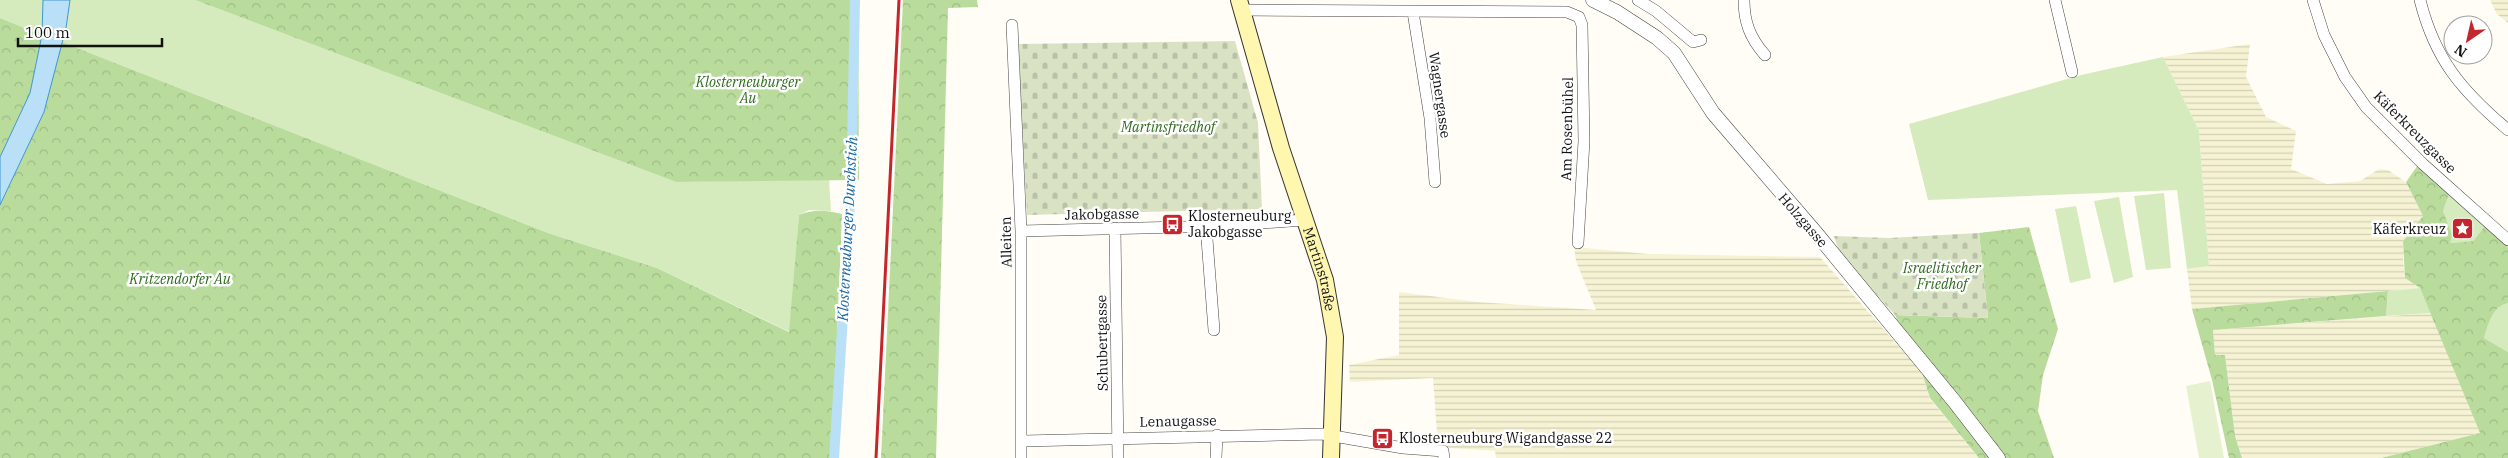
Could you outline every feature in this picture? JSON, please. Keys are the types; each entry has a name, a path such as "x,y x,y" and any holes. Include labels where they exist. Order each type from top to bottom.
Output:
{"main road":[{"name":"Martinstraße","path":"1240,5 1304,220 1325,280 1335,337 1331,458"}],"street":[{"name":"Holzgasse","path":"1593,0 1617,12 1653,35 1674,53 1713,113 1816,233 1954,401 1998,458"},
{"path":"1638,0 1656,11 1693,42 1701,40"},
{"path":"1744,0 1744,18 1749,31 1764,55"},
{"path":"2055,0 2072,72"},
{"name":"Käferkreuzgasse","path":"2313,0 2324,35 2345,77 2366,107 2424,164 2508,240"},
{"path":"2420,0 2441,58 2474,102 2508,130"},
{"path":"1240,5 1412,12"},
{"name":"Am Rosenbühel","path":"1412,12 1567,12 1579,17 1582,25 1584,141 1578,243"},
{"name":"Wagnergasse","path":"1412,12 1430,118 1434,182"},
{"name":"Alleiten","path":"1012,25 1021,231 1023,442 1021,458"},
{"name":"Jakobgasse","path":"1021,231 1206,226 1304,220"},
{"path":"1206,226 1214,330"},
{"name":"Schubertgasse","path":"1115,228 1118,458"},
{"name":"Lenaugasse","path":"1023,442 1217,435 1322,434 1443,451 1444,458"},
{"path":"1216,458 1217,435"}],"shaded area":[{"path":"2490,0 2508,0 2508,23 2497,14"},
{"path":"2250,44 2246,77 2266,117 2296,131 2291,169 2327,184 2360,181 2379,169 2388,170 2406,182 2423,216 2403,241 2405,278 2420,288 2192,309 2187,269 2209,266 2199,131 2163,57"},
{"path":"1574,247 1648,254 1820,257 1922,373 1930,399 1979,458 1496,458 1495,451 1438,447 1433,378 1350,382 1349,365 1399,355 1399,292 1478,302 1596,310 1576,261"},
{"path":"2431,313 2480,433 2381,458 2242,458 2235,436 2225,355 2215,355 2213,330"}],"green space":[{"path":"0,0 43,0 42,35 0,18"},
{"path":"70,0 195,0 676,182 829,179 831,211 809,210 799,215 790,332 657,268 548,233 62,42"},
{"name":"Klosterneuburger Au","path":"195,0 858,0 859,180 676,182"},
{"path":"903,0 977,0 978,7 948,8 936,458 881,458"},
{"path":"0,18 42,35 30,93 0,157"},
{"name":"Martinsfriedhof","path":"1235,41 1258,123 1262,209 1027,215 1018,44"},
{"name":"Kritzendorfer Au","path":"62,42 548,233 657,268 789,332 799,215 820,211 842,214 832,458 0,458 0,205 44,112"},
{"path":"2163,57 2199,131 2209,266 2187,269 2177,190 1928,200 1909,124 2081,75"},
{"path":"2418,165 2449,194 2443,211 2452,235 2450,243 2473,241 2485,226 2508,247 2508,303 2498,308 2495,312 2484,338 2508,352 2508,458 2381,458 2480,433 2420,288 2405,278 2403,241 2423,216 2406,182"},
{"path":"2164,193 2171,268 2146,270 2134,196"},
{"path":"2449,194 2485,226 2473,241 2450,243 2443,211"},
{"path":"2119,197 2133,277 2114,283 2094,201"},
{"path":"2076,206 2091,278 2070,283 2055,209"},
{"path":"2029,227 2058,329 2043,375 2038,411 2054,458 1979,458 1930,398 1922,373 1895,315 1988,318 1979,233"},
{"name":"Israelitischer Friedhof","path":"1979,233 1988,318 1895,315 1840,254 1834,236 1889,238"},
{"path":"2420,288 2431,313 2386,316 2388,291"},
{"path":"2388,291 2386,316 2213,330 2215,355 2225,355 2235,436 2242,458 2229,458 2212,380 2192,309"},
{"path":"2508,303 2508,352 2484,338 2495,312 2498,308"},
{"path":"2210,381 2224,458 2199,458 2186,386"}],"water":[{"path":"43,0 70,0 66,28 44,112 0,205 0,157 30,93 42,35"}],"waterway":[{"name":"Klosterneuburger Durchstich","path":"834,458 851,189 855,0"}],"railway":[{"path":"876,458 899,0"}],"place":[{"name":"Klosterneuburg Jakobgasse","path":"1172,224"},
{"name":"Käferkreuz","path":"2462,229"},
{"name":"Klosterneuburg Wigandgasse 22","path":"1383,438"}]}
